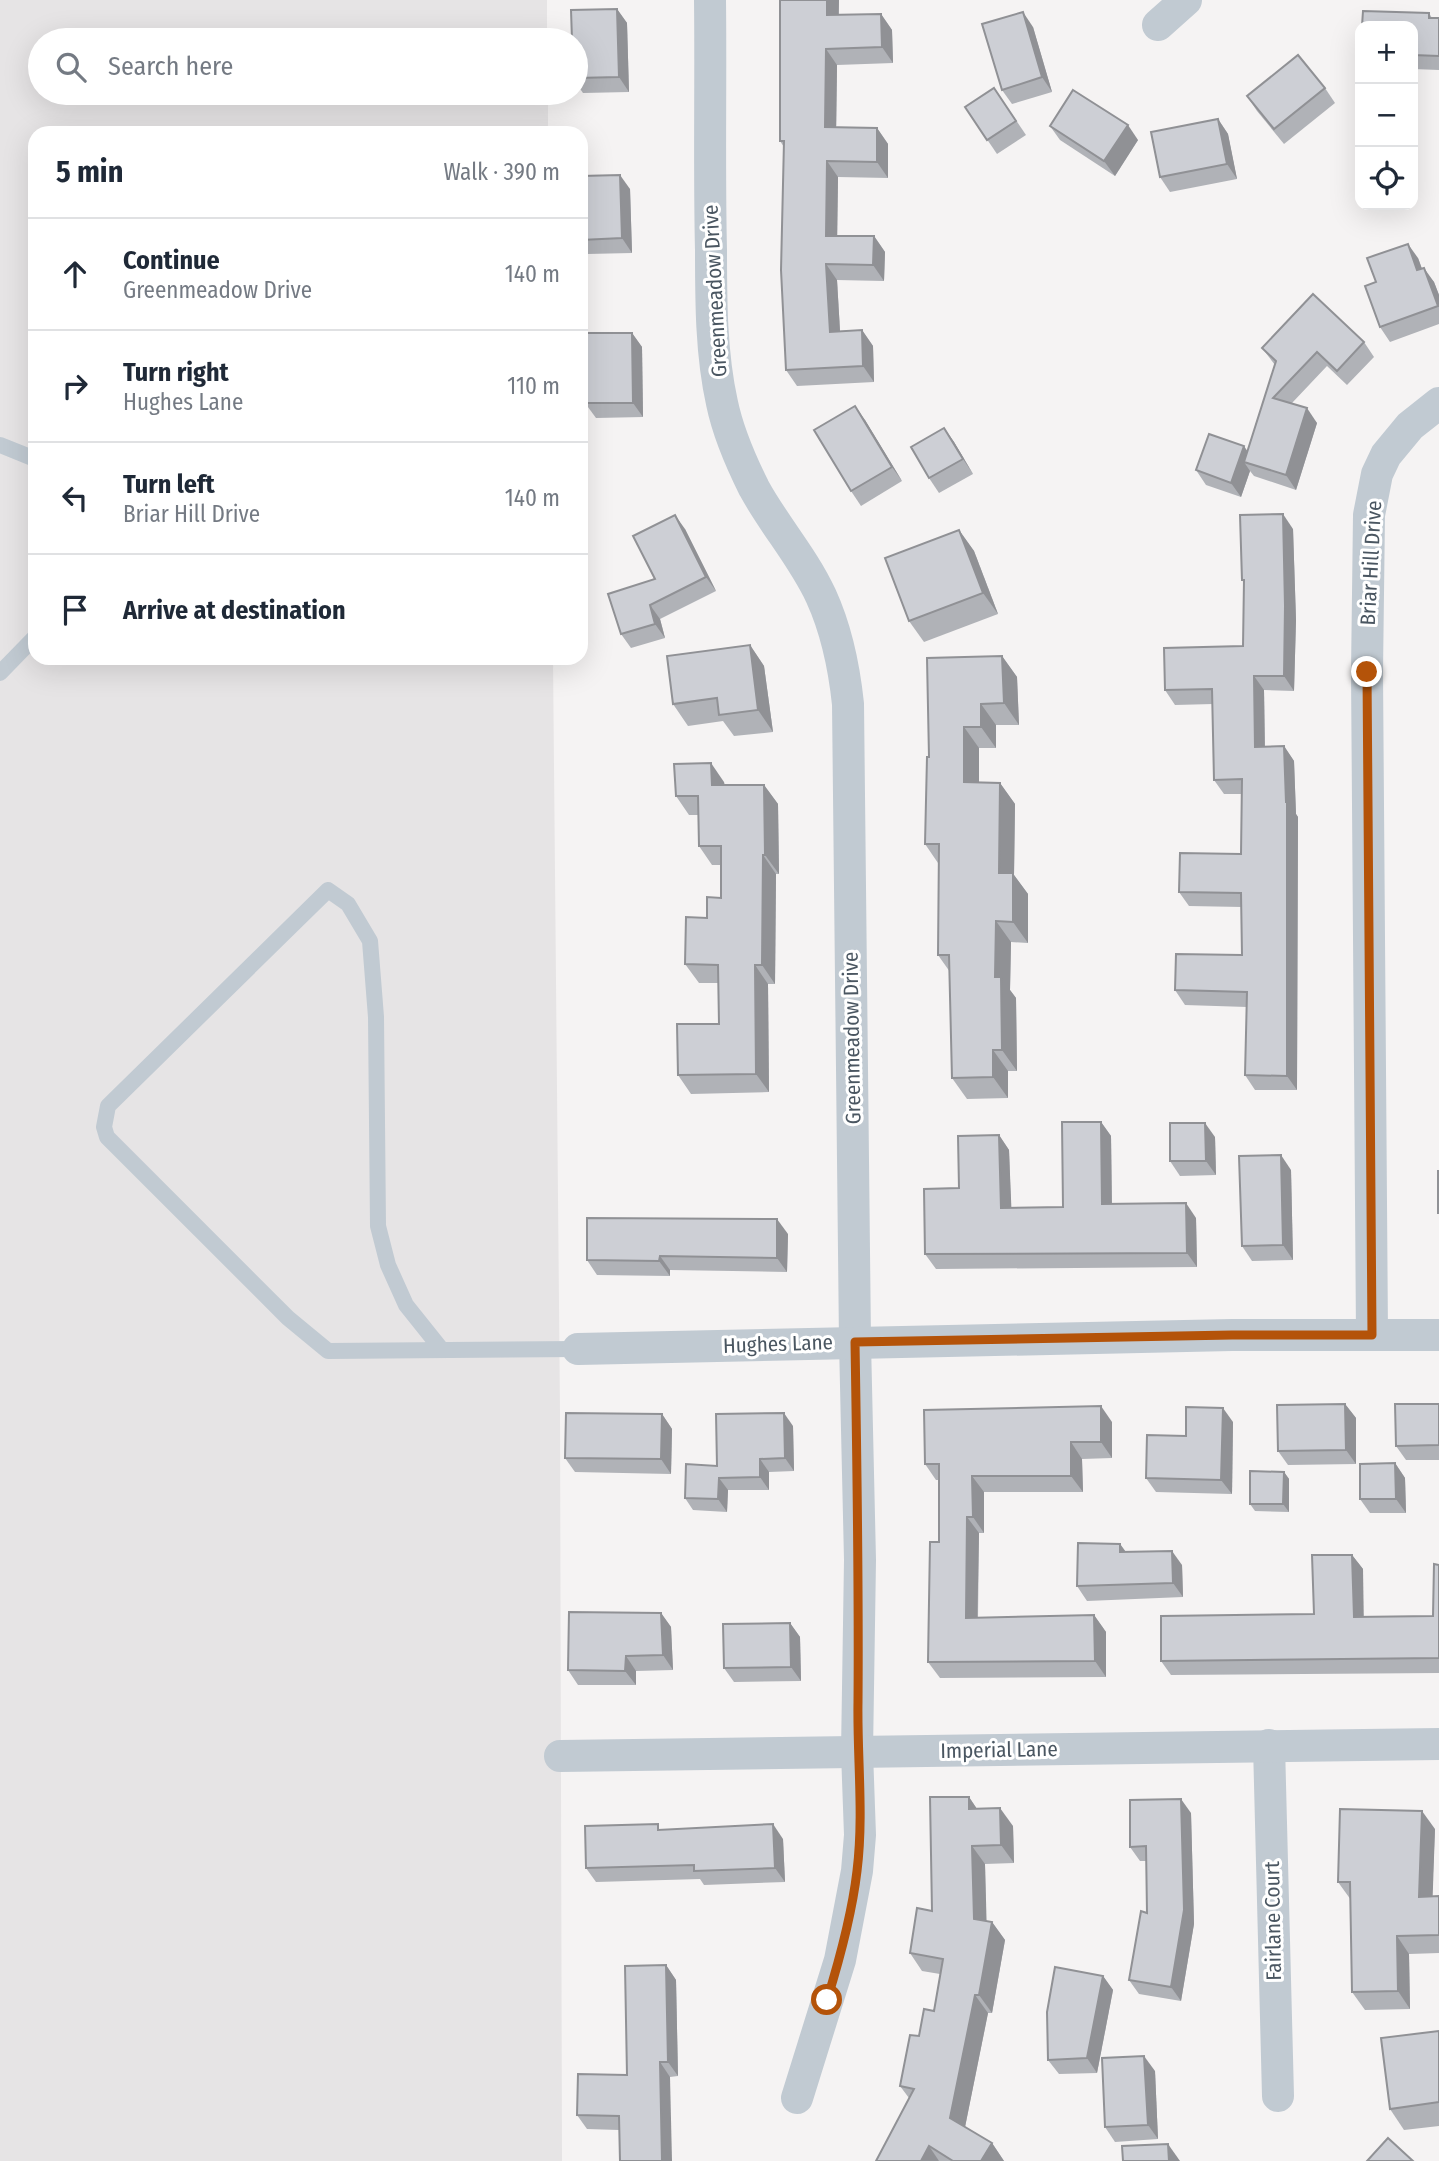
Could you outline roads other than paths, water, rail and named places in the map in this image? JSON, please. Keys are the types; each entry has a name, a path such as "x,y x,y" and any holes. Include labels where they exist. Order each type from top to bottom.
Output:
{"street":[{"name":"Greenmeadow Drive","path":"710,0 711,287 715,360 722,404 755,489 800,557 835,629 845,668 848,704 860,1560 857,1752 860,1835 857,1871 840,1959 797,2098"},
{"path":"1158,25 1186,0"},
{"name":"Briar Hill Drive","path":"1372,1335 1367,685 1369,515 1377,474 1386,455 1410,426 1439,403"},
{"name":"Hughes Lane","path":"578,1349 1232,1335 1439,1335"},
{"name":"Imperial Lane","path":"559,1756 1439,1744"},
{"name":"Fairlane Court","path":"1269,1745 1278,2096"}],"lane":[{"path":"0,445 28,456"},
{"path":"0,673 28,644"},
{"path":"442,1350 406,1306 388,1265 378,1226 376,1017 370,941 348,904 328,890 108,1106 104,1127 107,1137 288,1318 328,1351 578,1349"}]}
